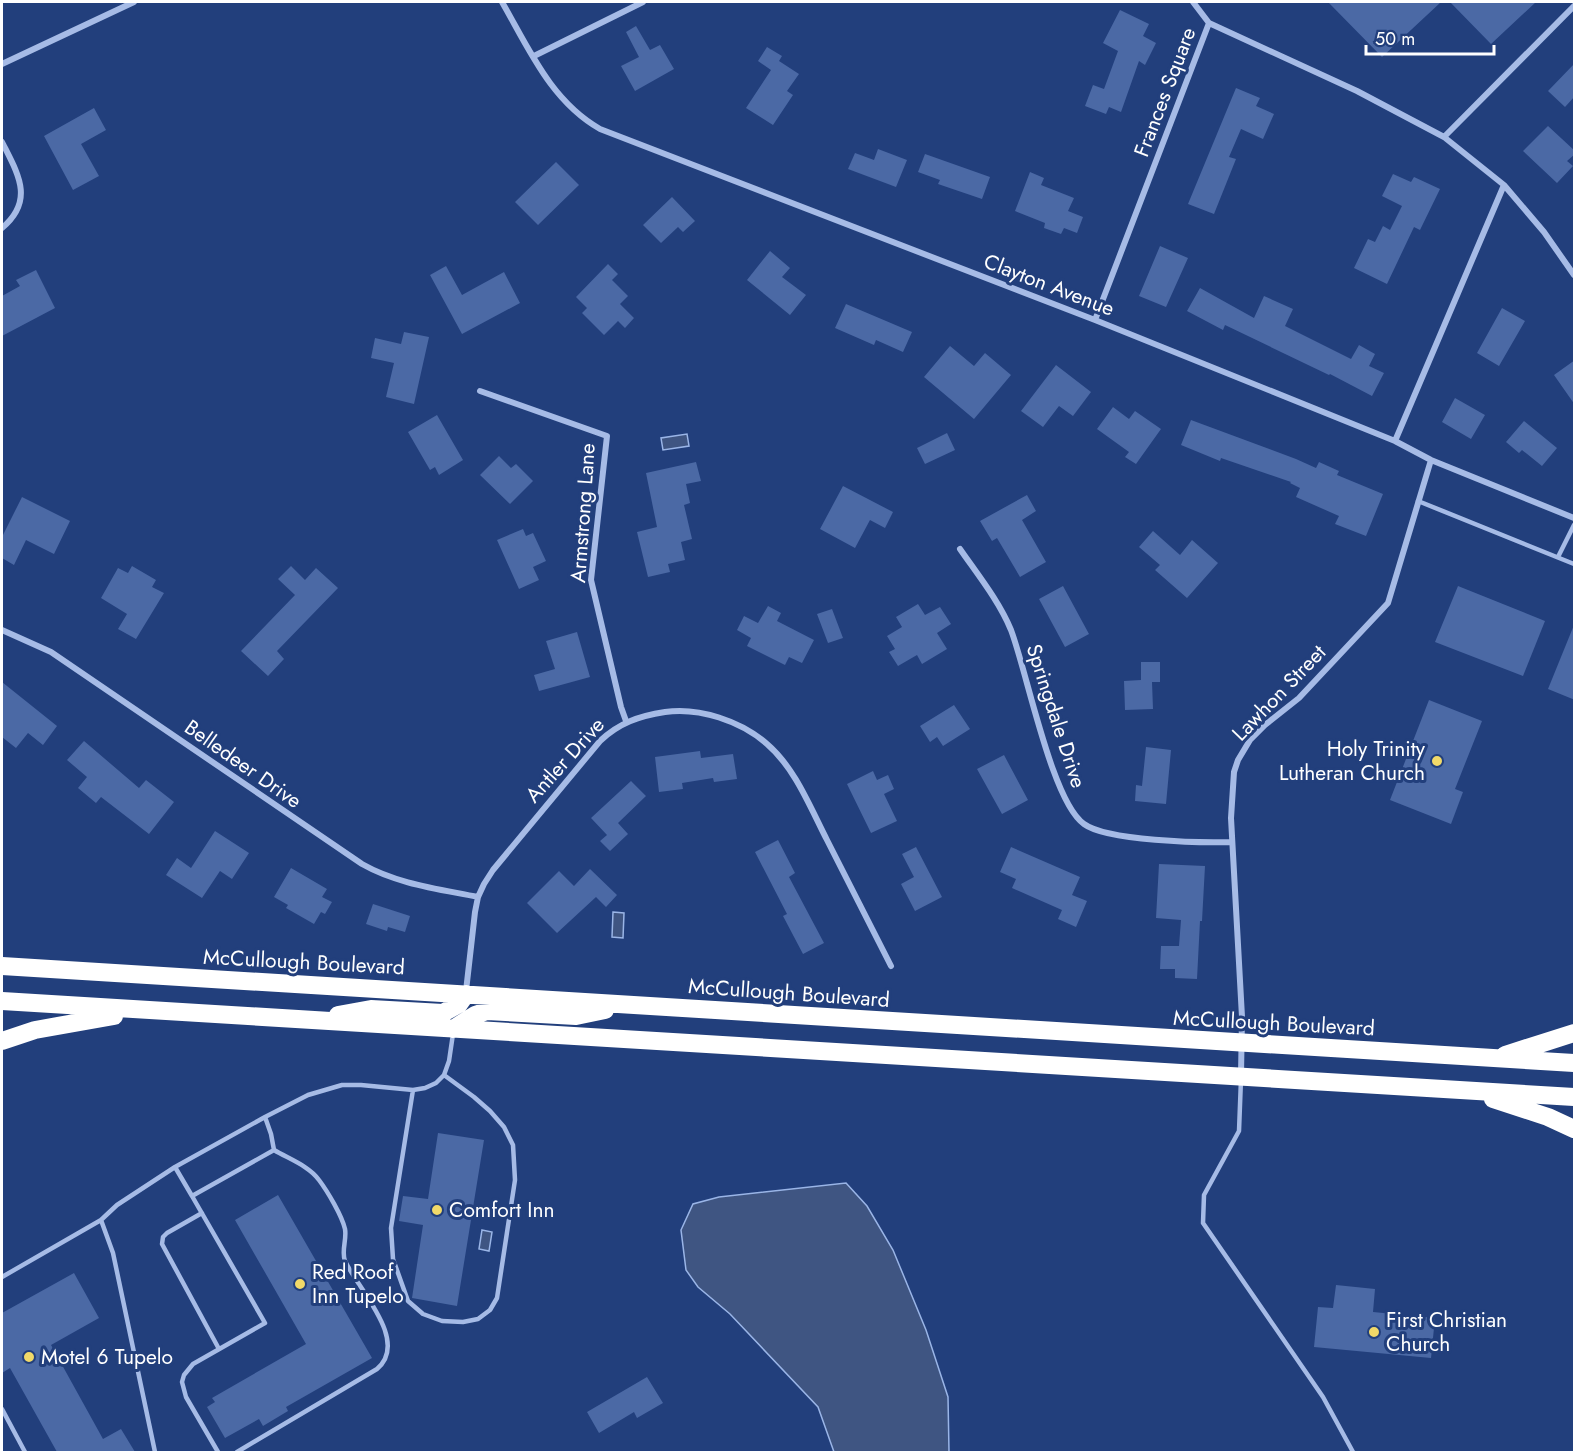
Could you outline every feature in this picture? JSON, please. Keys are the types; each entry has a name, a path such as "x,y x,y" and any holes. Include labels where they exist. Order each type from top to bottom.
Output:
{"highway":[{"path":"2,955 57,969"},
{"name":"McCullough Boulevard","path":"2,966 1575,1064"},
{"path":"311,1021 371,1009 443,1013 459,1004 466,994"},
{"path":"2,1001 1575,1098"},
{"path":"453,1029 475,1015 487,1011 576,1016 631,1005"},
{"path":"2,1041 35,1030 146,1010"},
{"path":"908,1056 913,1023"},
{"path":"1492,1058 1575,1033"},
{"path":"1469,1091 1548,1117 1575,1129"}],"street":[{"path":"2,64 134,2"},
{"name":"Clayton Avenue","path":"502,2 558,95 582,119 600,129 1095,320 1395,441 1431,460 1575,518"},
{"path":"534,56 643,2"},
{"path":"1193,2 1209,23"},
{"path":"1444,137 1575,6"},
{"name":"Frances Square","path":"1095,320 1209,23 1357,91 1444,137 1504,185 1544,232 1575,275"},
{"path":"2,142 17,172 21,186 20,201 15,214 2,228"},
{"path":"1395,441 1504,185"},
{"name":"Armstrong Lane","path":"480,391 607,436 591,580 626,721"},
{"name":"Lawhon Street","path":"1241,1077 1242,1017 1231,818 1234,772 1243,751 1265,725 1299,698 1388,603 1431,460"},
{"name":"Springdale Drive","path":"960,549 992,596 1010,630 1058,784 1076,818 1093,829 1105,833 1174,840 1232,842"},
{"name":"Belledeer Drive","path":"2,630 51,652 362,864 380,874 398,880 478,897"},
{"name":"Antler Drive","path":"466,994 478,897 493,870 612,729 626,721 674,711 690,711 727,721 749,731 766,743 780,758 804,794 891,966"}],"lane":[{"path":"1418,501 1575,564"},
{"path":"1558,557 1575,525"},
{"path":"2,1277 101,1220 117,1205 175,1167 308,1095 342,1085 413,1090 436,1083 444,1075 449,1061 453,1029"},
{"path":"413,1090 391,1228 393,1259 408,1301 423,1314 442,1322 463,1322 478,1318 490,1310 496,1298 515,1180 513,1144 504,1127 490,1111 444,1075"},
{"path":"1241,1077 1239,1131 1204,1196 1203,1223 1323,1397 1353,1452"},
{"path":"265,1117 274,1150"},
{"path":"192,1196 274,1150"},
{"path":"237,1452 377,1369 387,1357 389,1349 389,1339 384,1326 344,1259 344,1228 321,1182 306,1168 274,1150"},
{"path":"175,1167 265,1323 193,1364 184,1375 182,1382 186,1397 218,1452"},
{"path":"202,1213 167,1233 163,1237 162,1244 219,1349"},
{"path":"101,1220 112,1253 155,1452"},
{"path":"2,1409 25,1452"}],"water":[{"path":"687,434 689,446 663,450 661,438"},
{"path":"613,912 624,913 623,938 612,937"},
{"path":"846,1183 867,1206 893,1250 926,1330 948,1397 949,1452 834,1452 818,1407 730,1314 698,1287 686,1270 681,1230 693,1204 719,1197"},
{"path":"482,1230 492,1232 489,1251 479,1249"}],"building":[{"path":"1328,2 1441,2 1382,57"},
{"path":"1450,2 1536,2 1491,44"},
{"path":"1120,10 1149,24 1143,36 1156,43 1145,65 1139,61 1121,112 1109,107 1106,114 1085,106 1093,85 1104,89 1118,51 1103,43"},
{"path":"636,26 650,50 660,45 674,69 635,91 621,66 639,57 626,32"},
{"path":"767,47 782,56 779,61 799,74 787,91 793,95 773,125 746,108 771,70 758,61"},
{"path":"1575,63 1575,96 1565,107 1548,91"},
{"path":"1236,88 1260,98 1256,106 1274,114 1263,139 1241,129 1229,157 1236,159 1214,214 1188,204"},
{"path":"94,108 106,130 81,144 99,176 73,190 44,136"},
{"path":"1548,126 1575,151 1575,154 1567,161 1573,166 1557,183 1523,151"},
{"path":"878,149 907,160 896,187 848,169 855,153 874,160"},
{"path":"925,154 990,177 982,199 938,184 940,180 918,172"},
{"path":"556,162 579,185 538,225 515,202"},
{"path":"1030,172 1044,178 1041,185 1074,198 1068,211 1083,217 1077,233 1064,228 1061,234 1044,228 1045,223 1015,211"},
{"path":"1393,174 1411,182 1414,177 1440,189 1420,230 1414,227 1387,284 1354,268 1368,239 1375,242 1383,226 1390,230 1402,206 1382,196"},
{"path":"672,197 695,221 683,232 678,227 661,243 643,225"},
{"path":"1160,246 1188,258 1166,307 1139,296"},
{"path":"770,251 790,268 782,277 806,295 790,315 747,280"},
{"path":"608,264 618,274 612,280 628,296 620,304 634,318 625,328 618,321 604,335 582,313 587,308 576,297"},
{"path":"446,266 462,295 504,272 520,303 462,334 430,275"},
{"path":"36,270 55,308 2,336 2,296 20,286 16,280"},
{"path":"1200,288 1254,318 1264,296 1293,309 1285,326 1351,359 1359,345 1375,354 1369,366 1384,373 1372,396 1225,325 1223,330 1187,311"},
{"path":"846,304 912,332 903,352 876,340 874,345 835,328"},
{"path":"1502,308 1525,321 1499,366 1477,353"},
{"path":"404,332 429,337 414,404 386,397 394,363 371,358 375,338 401,344"},
{"path":"950,346 974,366 985,353 1011,375 974,419 924,377"},
{"path":"1575,360 1575,405 1554,375"},
{"path":"1056,365 1091,392 1073,416 1059,406 1043,427 1021,411"},
{"path":"1455,398 1485,415 1471,439 1442,422"},
{"path":"1113,407 1129,419 1135,411 1161,429 1136,464 1125,457 1129,452 1097,429"},
{"path":"437,415 463,460 439,475 435,467 430,470 408,432"},
{"path":"1191,420 1316,468 1319,462 1339,471 1337,475 1383,494 1366,536 1335,524 1339,516 1296,497 1300,488 1291,482 1221,458 1220,461 1181,445"},
{"path":"1524,421 1557,448 1542,466 1522,450 1519,453 1506,442"},
{"path":"947,433 955,450 925,464 917,448"},
{"path":"499,456 511,468 516,464 533,481 510,504 480,475"},
{"path":"696,462 701,481 686,484 690,503 684,505 692,539 681,542 685,560 668,564 670,572 648,577 637,532 657,527 646,473"},
{"path":"843,486 893,512 885,528 870,520 855,548 820,529"},
{"path":"1027,495 1036,511 1022,520 1046,562 1020,577 997,538 992,541 980,521"},
{"path":"22,497 70,521 54,554 26,540 14,565 2,558 2,537"},
{"path":"523,529 526,536 533,533 546,561 533,567 539,580 519,589 497,540"},
{"path":"1153,531 1180,555 1192,540 1218,563 1187,598 1155,570 1160,565 1139,547"},
{"path":"132,566 156,580 152,587 164,593 136,639 118,629 127,614 101,598 118,568 128,573"},
{"path":"291,566 305,580 316,568 338,588 277,651 284,659 268,676 241,651 295,595 278,579"},
{"path":"1063,586 1089,634 1065,647 1039,599"},
{"path":"1458,586 1545,621 1523,676 1435,642"},
{"path":"918,604 925,615 940,607 951,624 937,633 947,649 922,664 917,655 898,666 889,652 895,649 887,636 902,627 896,617"},
{"path":"768,606 781,613 777,621 814,640 802,663 789,657 785,665 747,646 751,638 737,630 744,616 758,623"},
{"path":"832,609 843,638 828,643 817,614"},
{"path":"1575,625 1575,700 1548,689"},
{"path":"577,632 590,677 539,691 534,675 555,669 546,641"},
{"path":"1141,662 1160,662 1160,682 1152,682 1153,709 1125,710 1124,681 1141,680"},
{"path":"2,682 57,726 43,745 28,733 16,748 2,737"},
{"name":"Holy Trinity Lutheran Church","path":"1429,700 1482,721 1455,789 1463,792 1451,824 1390,800"},
{"path":"954,705 970,729 943,746 937,737 930,742 920,726"},
{"path":"84,741 139,788 146,780 174,802 149,834 101,797 96,803 78,788 87,777 67,760"},
{"path":"1146,747 1171,750 1166,804 1135,801 1136,785 1142,786"},
{"path":"700,751 701,758 733,754 737,779 714,782 713,778 682,783 683,789 659,792 655,757"},
{"path":"1004,755 1028,800 1002,814 977,769"},
{"path":"873,771 877,780 888,775 894,789 884,794 897,821 871,833 847,784"},
{"path":"631,781 646,796 618,823 628,834 610,851 600,841 607,835 591,818"},
{"path":"215,831 249,853 232,879 220,871 202,898 166,875 177,858 191,868"},
{"path":"778,840 795,873 789,877 824,943 803,954 783,916 787,914 755,852"},
{"path":"916,847 942,897 915,911 901,884 914,877 902,854"},
{"path":"1011,847 1080,877 1072,895 1087,901 1076,927 1058,919 1062,910 1012,888 1016,879 1000,872"},
{"path":"1159,864 1205,866 1197,979 1175,978 1175,969 1160,969 1161,946 1179,946 1181,920 1156,918"},
{"path":"291,868 327,889 322,897 332,902 325,914 321,912 314,924 286,908 288,905 274,897"},
{"path":"590,869 617,895 606,907 596,897 557,933 527,903 559,871 574,886"},
{"path":"373,904 410,916 405,932 388,927 387,931 366,924"},
{"name":"Comfort Inn","path":"438,1133 484,1140 457,1306 412,1298 423,1225 399,1221 403,1196 428,1199"},
{"name":"Red Roof Inn Tupelo","path":"278,1195 372,1358 286,1407 288,1411 263,1426 259,1419 225,1438 207,1407 215,1402 212,1398 306,1344 235,1220"},
{"name":"Motel 6 Tupelo","path":"74,1273 99,1318 51,1345 103,1439 121,1429 135,1452 57,1452 10,1368 2,1373 2,1313"},
{"name":"First Christian Church","path":"1336,1285 1375,1289 1373,1312 1435,1318 1431,1358 1314,1347 1318,1307 1333,1308"},
{"path":"647,1377 663,1403 637,1418 634,1412 599,1433 587,1412"}],"place":[{"name":"Holy Trinity Lutheran Church","path":"1437,761"},
{"name":"Comfort Inn","path":"437,1210"},
{"name":"Red Roof Inn Tupelo","path":"300,1284"},
{"name":"First Christian Church","path":"1374,1332"},
{"name":"Motel 6 Tupelo","path":"29,1357"}]}
